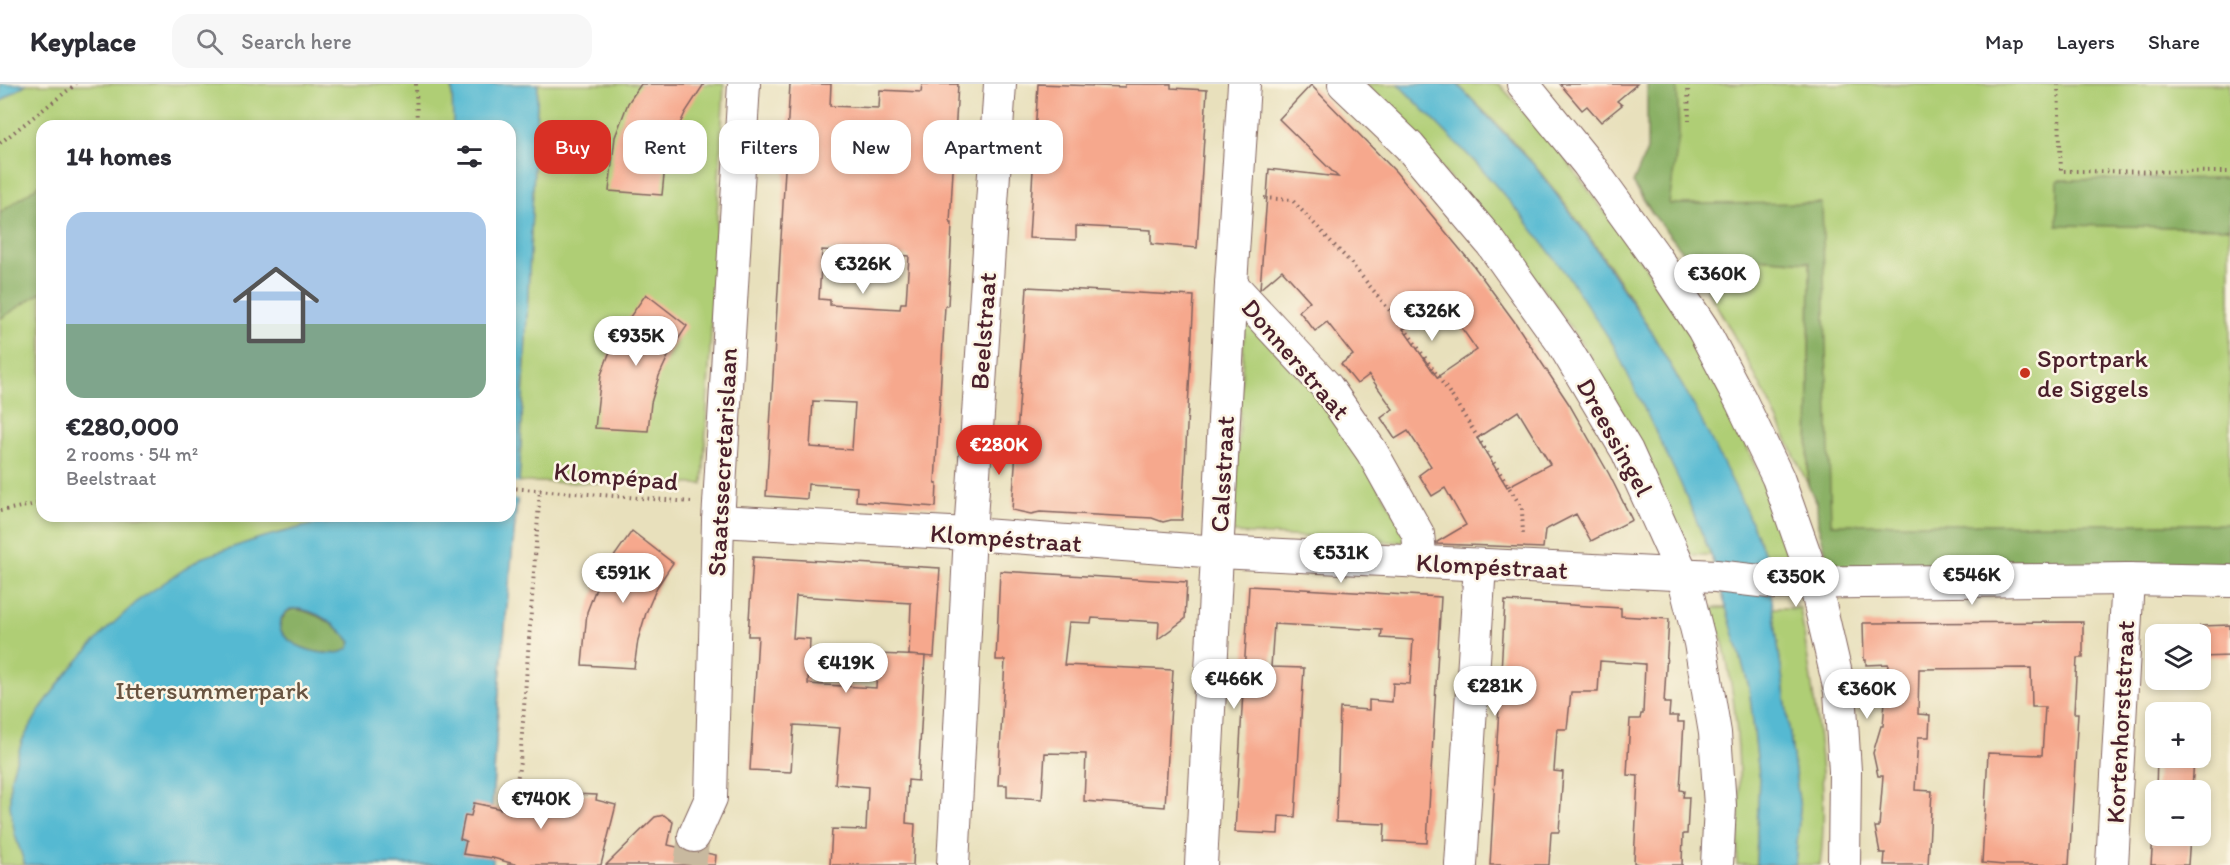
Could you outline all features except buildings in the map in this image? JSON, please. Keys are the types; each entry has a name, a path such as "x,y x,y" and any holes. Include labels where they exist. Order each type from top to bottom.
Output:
{"street":[{"name":"Staatssecretarislaan","path":"694,836 711,798 719,513 744,84"},
{"name":"Beelstraat","path":"953,865 970,534 1000,84"},
{"name":"Calsstraat","path":"1201,865 1219,552 1231,284 1244,84"},
{"name":"Dreessingel","path":"1344,84 1409,146 1491,243 1563,344 1627,452 1683,575 1700,643 1715,733 1720,806 1718,865"},
{"path":"1522,84 1588,164 1654,255 1703,329 1742,401 1778,478 1815,583 1840,691 1845,771 1844,865"},
{"name":"Donnerstraat","path":"1231,284 1328,387 1365,443 1418,534 1421,563"},
{"name":"Klompéstraat","path":"719,513 1219,552 1716,576 1777,583 2128,579 2230,581"},
{"path":"1461,865 1480,565"},
{"name":"Kortenhorststraat","path":"2112,865 2128,579"}],"path":[{"path":"0,143 76,84"},
{"path":"416,84 417,120"},
{"path":"1688,84 1689,121"},
{"path":"2058,84 2061,171 2230,172"},
{"path":"1237,197 1292,200 1350,262 1405,329 1454,398 1522,508 1523,568"},
{"name":"Klompépad","path":"516,488 540,489 719,513"},
{"path":"512,812 520,762 540,489"},
{"path":"0,511 36,504"}],"green space":[{"name":"Ittersummerpark","path":"26,84 452,84 453,120 36,120 36,522 514,522 499,691 492,807 474,804 460,839 466,841 463,853 493,865 0,865 0,102"},
{"path":"538,84 724,84 722,120 719,120 719,174 703,484 519,482 534,168 534,174 611,174 611,120 536,120"},
{"path":"1365,84 1398,84 1487,175 1567,273 1613,344 1641,395 1711,555 1691,555 1618,405 1565,320 1512,250"},
{"path":"1457,84 1499,84 1561,153 1675,307 1727,403 1796,556 1766,556 1691,403 1634,304 1570,211 1535,166"},
{"path":"1647,84 1677,84 1679,136 1669,204 1822,203 1831,524 2230,524 2230,565 1830,567 1818,525 1817,504 1808,485 1810,262 1684,253 1652,213 1633,183 1647,150"},
{"name":"Sportpark de Siggels","path":"1661,84 2230,84 2230,550 1826,530 1815,217 1664,216"},
{"path":"2230,178 2230,228 2057,225 2058,180"},
{"path":"36,187 36,296 0,319 0,213"},
{"path":"1684,253 1810,262 1808,485 1751,367"},
{"path":"1245,317 1311,389 1359,455 1413,543 1233,533"},
{"path":"1710,608 1727,608 1749,687 1759,775 1756,865 1737,865 1739,783 1736,728 1724,647"},
{"path":"1773,608 1800,608 1815,704 1822,769 1823,834 1820,865 1795,865 1800,809"},
{"path":"295,609 311,613 333,625 351,642 349,648 340,652 328,653 302,647 291,641 283,634 280,625 286,613"}],"water":[{"path":"0,84 26,84 0,102"},
{"name":"Ittersummerpark","path":"452,84 538,84 536,120 534,120 534,168 516,513 516,120 453,120"},
{"path":"1398,84 1457,84 1534,165 1587,235 1650,330 1694,406 1737,491 1766,556 1800,809 1795,865 1756,865 1759,775 1749,687 1711,555 1680,482 1613,344 1569,278 1524,218 1477,164"},
{"name":"Ittersummerpark","path":"348,522 515,522 499,691 492,807 474,804 460,839 466,841 463,853 493,858 493,865 25,865 15,835 10,806 10,780 22,741 41,708 66,674 104,632 140,599 201,558 260,538 310,525","holes":["290,609 316,614 340,630 351,642 349,648 339,653 311,651 286,638 280,629 281,619"]}],"pier":[{"path":"516,482 522,483 519,499 516,499"}],"tunnel":[{"path":"690,865 694,836"}],"place":[{"name":"Sportpark de Siggels","path":"2025,373"}]}
